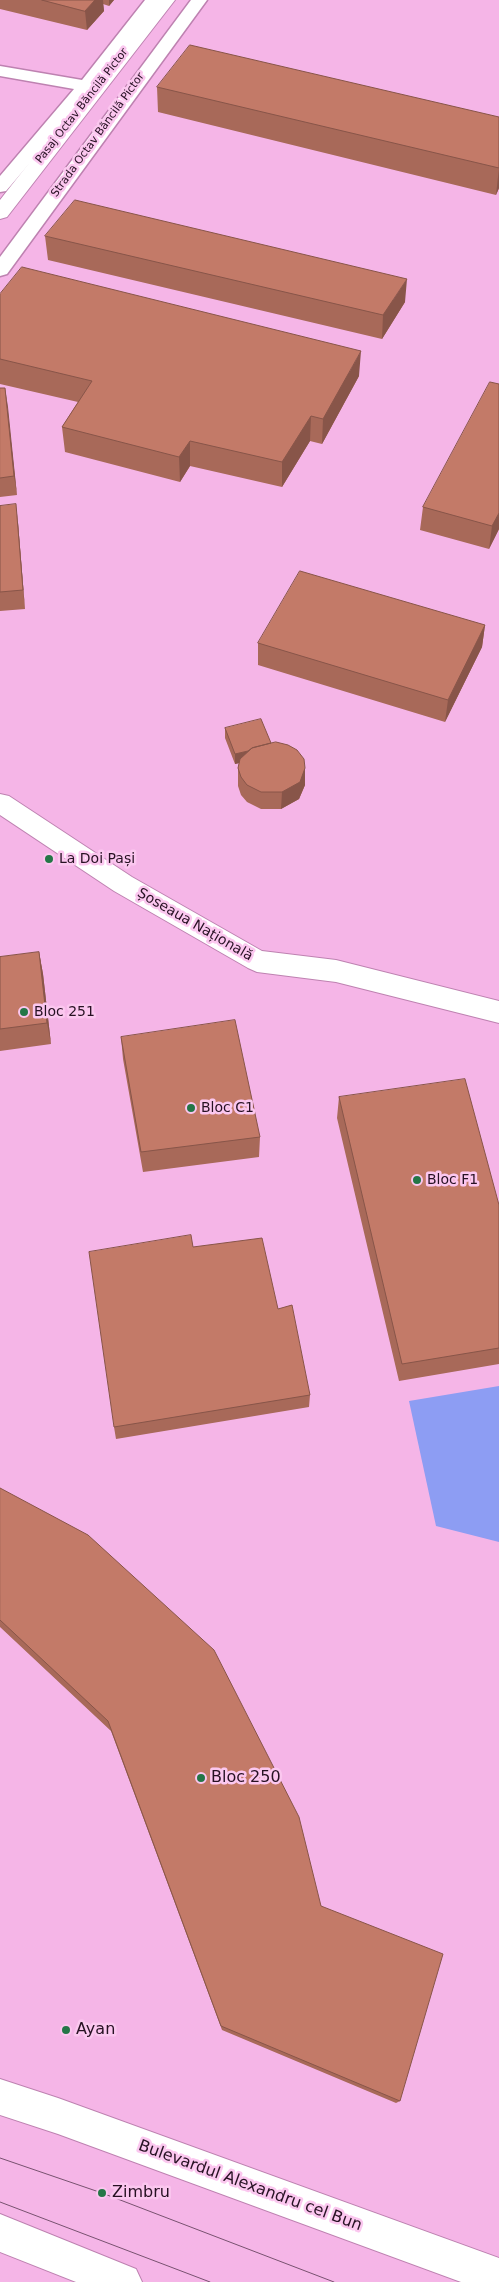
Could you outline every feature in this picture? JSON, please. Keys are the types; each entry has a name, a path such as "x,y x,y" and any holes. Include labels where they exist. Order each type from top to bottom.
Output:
{"street":[{"name":"Pasaj Octav Băncilă Pictor","path":"0,213 166,0"},
{"name":"Șoseaua Națională","path":"0,804 123,884 257,961 336,972 499,1012"},
{"path":"0,818 57,842"},
{"name":"Bulevardul Alexandru cel Bun","path":"0,2098 58,2116 499,2277"},
{"path":"0,2233 123,2282"}],"lane":[{"path":"0,187 86,86 154,0"},
{"name":"Strada Octav Băncilă Pictor","path":"0,270 198,0"},
{"path":"0,71 86,86"}],"shaded area":[{"path":"499,1386 499,1542 436,1526 409,1401"}],"building":[{"path":"42,0 95,0 85,11"},
{"path":"190,45 499,117 499,168 157,87"},
{"path":"75,200 407,279 383,315 45,236"},
{"path":"22,267 361,351 323,419 311,416 282,462 190,441 179,457 62,427 92,381 0,359 0,294"},
{"path":"490,382 499,384 499,513 492,526 423,507"},
{"path":"0,388 5,388 14,476 0,478"},
{"path":"16,504 23,590 0,592 0,506"},
{"path":"300,571 485,625 448,700 258,643"},
{"path":"261,719 271,743 235,754 225,728"},
{"path":"276,742 297,750 304,759 305,768 300,782 282,792 261,792 247,785 241,777 238,768 240,759 252,748"},
{"name":"Bloc 251","path":"39,952 47,1023 0,1029 0,957"},
{"name":"Bloc C1","path":"235,1020 260,1137 141,1152 121,1037"},
{"name":"Bloc F1","path":"465,1079 499,1205 499,1348 402,1364 339,1097"},
{"path":"191,1235 193,1247 262,1238 278,1309 292,1305 310,1395 114,1427 89,1252"},
{"name":"Bloc 250","path":"0,1488 88,1535 214,1650 299,1817 321,1906 443,1954 400,2101 221,2026 108,1721 0,1620"}],"tram line":[{"path":"0,2158 102,2193 334,2282"},
{"path":"0,2202 210,2282"}],"place":[{"name":"La Doi Pași","path":"49,859"},
{"name":"Bloc 251","path":"24,1012"},
{"name":"Bloc C1","path":"191,1108"},
{"name":"Bloc F1","path":"417,1180"},
{"name":"Bloc 250","path":"201,1778"},
{"name":"Ayan","path":"66,2030"},
{"name":"Zimbru","path":"102,2193"}]}
